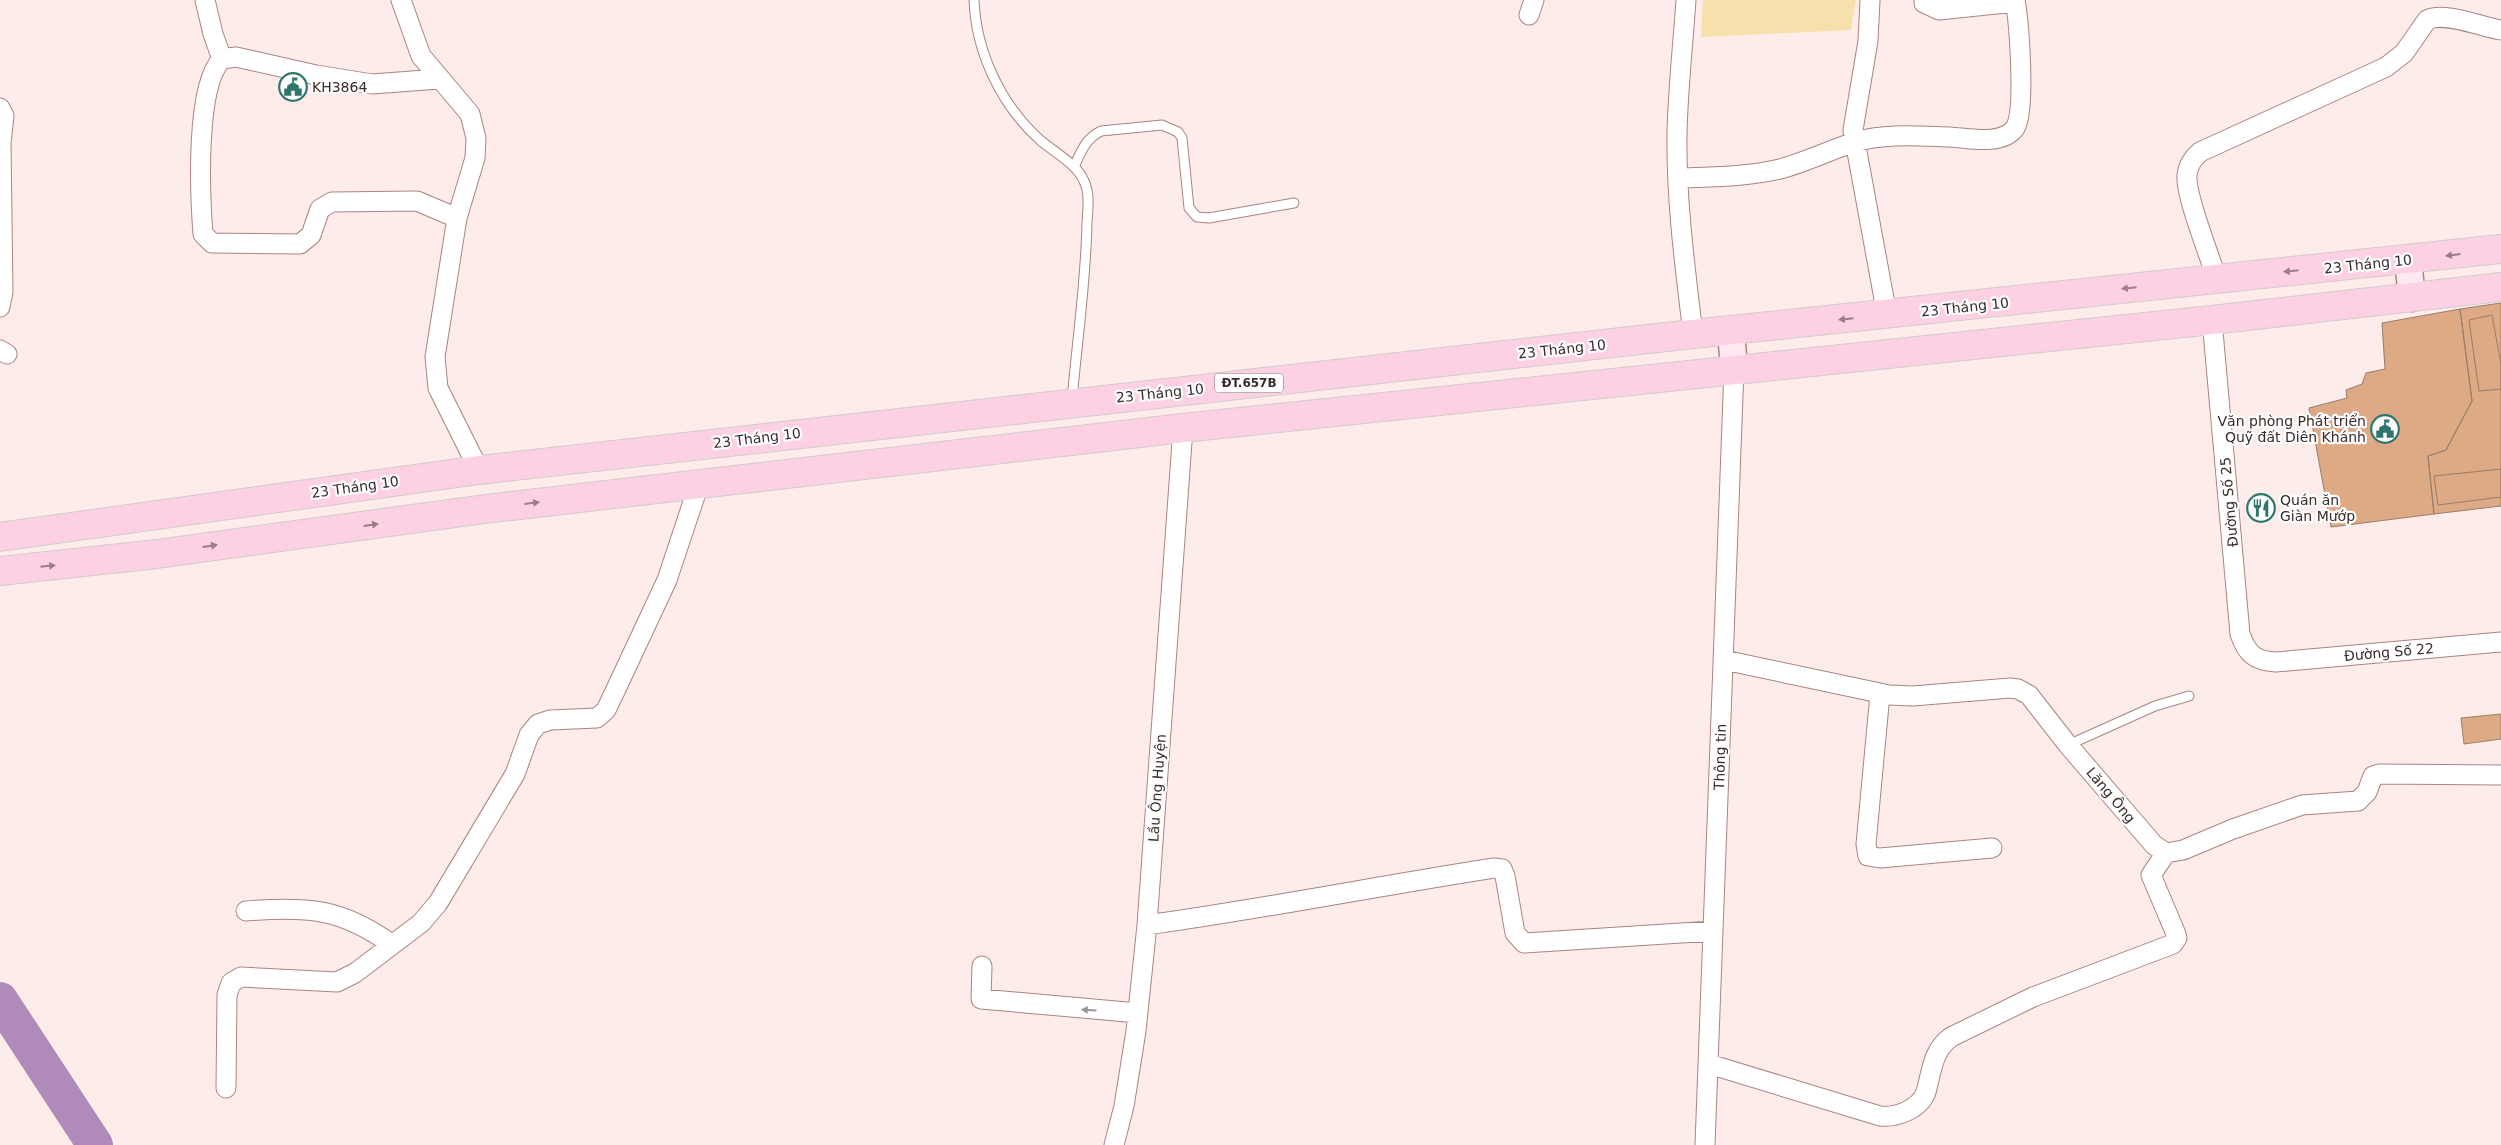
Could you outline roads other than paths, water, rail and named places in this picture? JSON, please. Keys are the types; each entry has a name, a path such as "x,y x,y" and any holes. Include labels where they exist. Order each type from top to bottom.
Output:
{"main road":[{"name":"23 Tháng 10","path":"0,537 479,470 1072,402 1692,334 2501,249"},
{"path":"2408,260 2412,298"},
{"path":"0,571 157,554 485,509 1183,428 2212,320 2501,287"},
{"path":"1731,330 1734,369"},
{"path":"479,470 485,509"}],"street":[{"path":"205,0 213,34 222,59"},
{"path":"401,0 421,56 439,80 463,105 475,128 475,158 457,218 435,357 435,373 438,388 479,470"},
{"path":"1681,0 1686,0 1678,113 1678,178 1682,249 1692,334"},
{"path":"1870,0 1868,41 1854,116 1856,142 1887,315"},
{"path":"1678,178 1742,175 1779,169 1856,142 1891,136 1992,139 2010,133 2017,123 2020,108 2019,24 2015,1 1939,10 1924,3 1924,0"},
{"path":"2217,279 2188,191 2187,172 2193,158 2200,152 2386,67 2404,53 2427,20 2433,17 2444,17 2501,30"},
{"path":"439,80 372,84 316,75 236,56 222,59 215,69 202,119 201,216 203,234 212,243 300,244 311,235 320,209 332,202 417,201 457,218"},
{"path":"0,108 4,116 1,143 2,292 0,308"},
{"name":"Đường Số 25","path":"2212,320 2240,634 2248,653 2257,659 2276,662"},
{"name":"Thông tin","path":"1705,1145 1734,369"},
{"name":"Lầu Ông Huyện","path":"1114,1145 1124,1106 1138,1013 1147,925 1169,648 1183,428"},
{"path":"226,1088 227,995 230,983 241,977 337,982 354,973 427,918 438,903 515,774 529,735 538,724 550,720 597,718 606,710 667,580 699,484"},
{"name":"Đường Số 22","path":"2276,662 2501,642"},
{"name":"Lăng Ông","path":"1724,660 1880,694 1913,696 2018,689 2029,695 2154,845 2166,853"},
{"path":"1880,694 1866,844 1868,856 1880,858 1992,848"},
{"path":"1709,1064 1880,1116 1891,1117 1902,1114 1922,1099 1935,1055 1944,1042 1951,1037 2033,997 2173,944 2177,938 2176,934 2150,875 2166,853 2183,850 2233,829 2302,806 2358,801 2367,792 2373,776 2379,774 2501,775"},
{"path":"1147,925 1248,911 1366,888 1494,868 1502,869 1515,933 1524,944 1713,931"},
{"path":"246,911 285,909 310,910 332,914 367,927 391,944"},
{"path":"982,966 981,1000 1138,1013"}],"lane":[{"path":"974,0 978,34 983,52 1005,96 1035,136 1074,167 1084,181 1088,202 1087,242 1072,402"},
{"path":"1074,167 1084,144 1101,131 1162,125 1174,129 1182,138 1189,208 1197,217 1209,218 1294,204"},
{"path":"2068,744 2155,706 2189,696"}],"waterway":[{"path":"0,1000 95,1145"}],"place":[{"name":"KH3864","path":"293,87"},
{"name":"Văn phòng Phát triển Quỹ đất Diên Khánh","path":"2385,429"},
{"name":"Quán ăn Giàn Mướp","path":"2261,508"}]}
